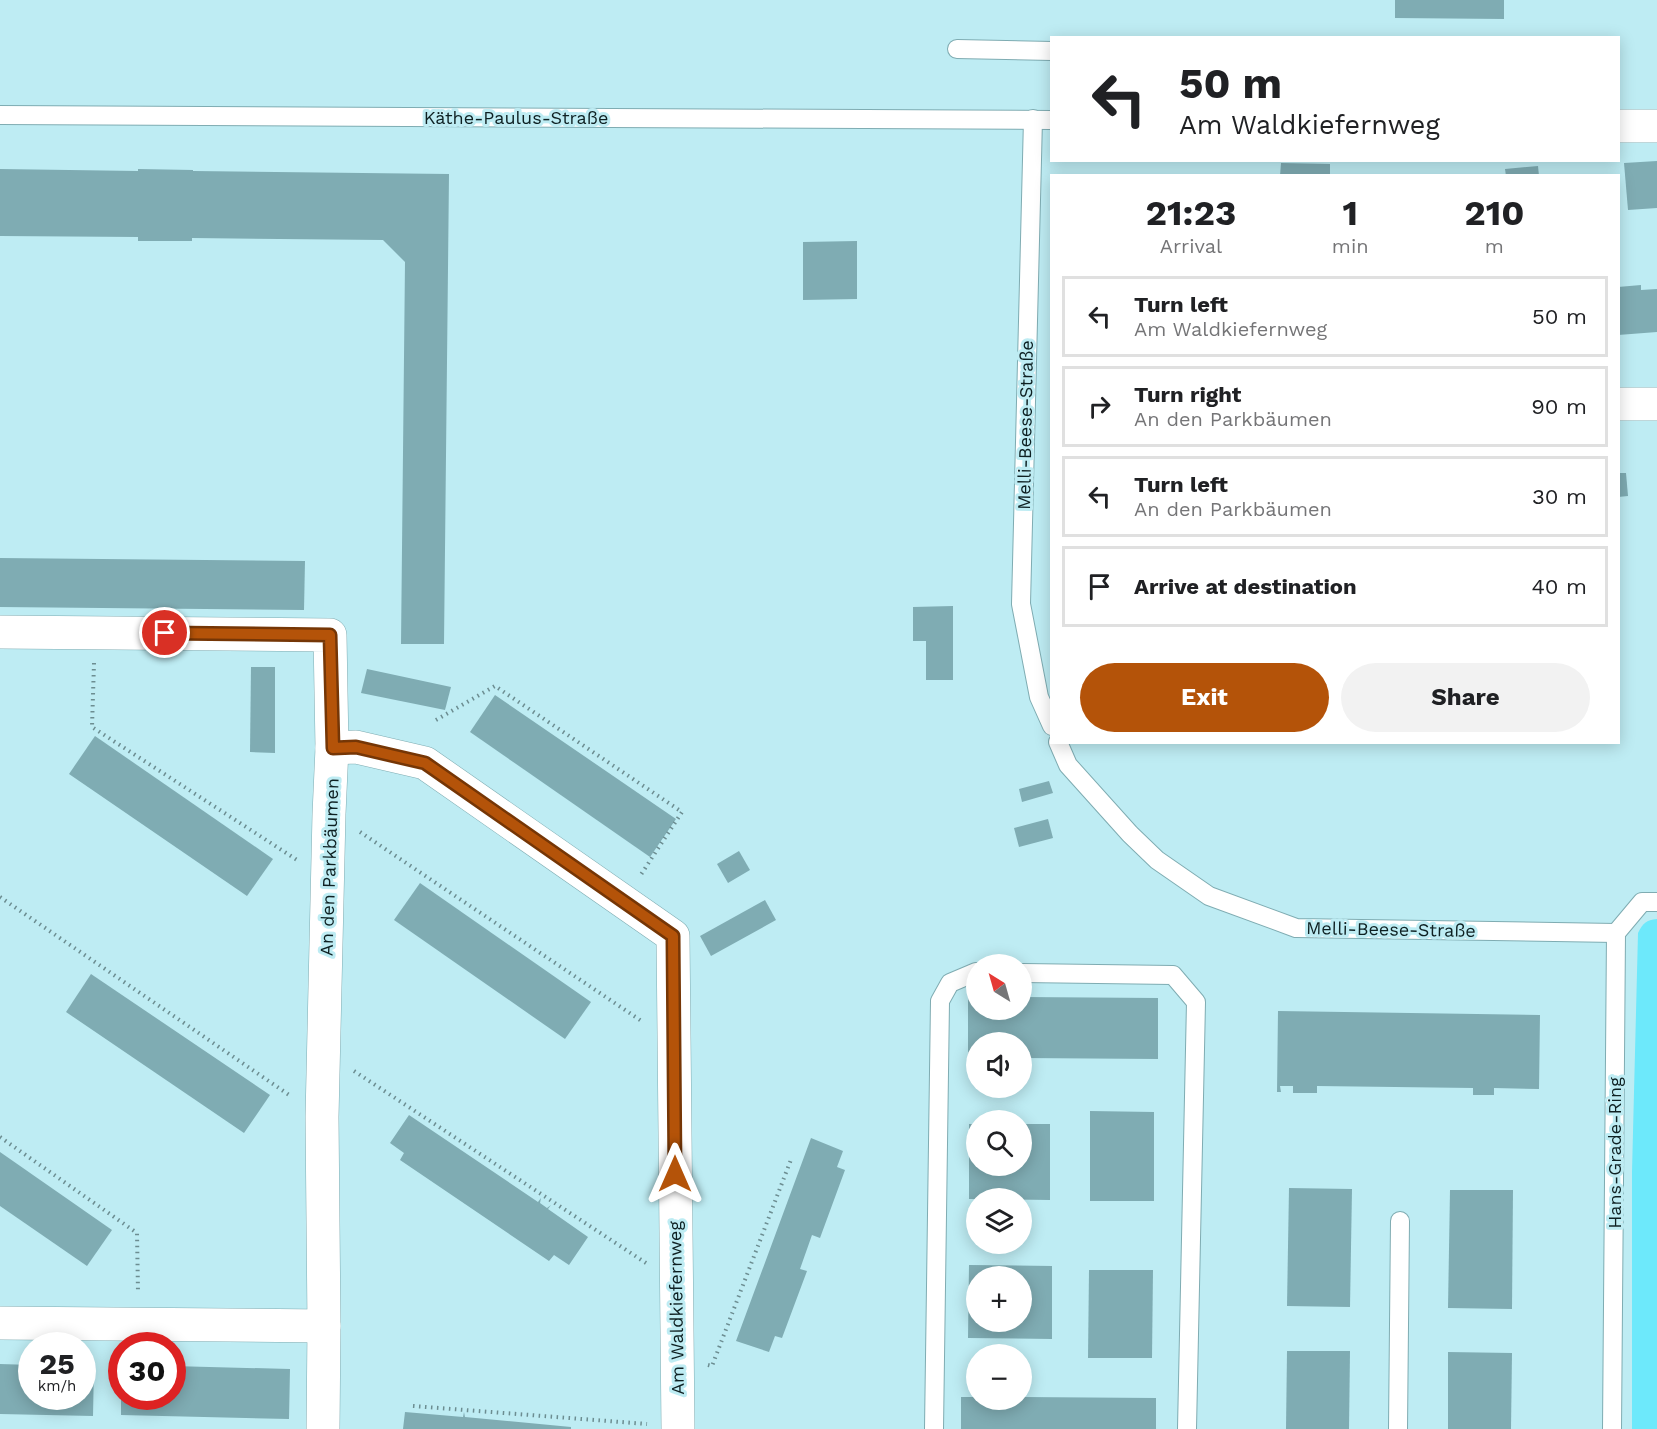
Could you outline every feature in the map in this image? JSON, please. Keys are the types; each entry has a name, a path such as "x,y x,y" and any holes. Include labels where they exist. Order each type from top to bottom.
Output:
{"street":[{"path":"1620,126 1657,126"},
{"path":"1620,404 1657,404"},
{"name":"An den Parkbäumen","path":"0,632 330,635 333,748 329,814 322,1118 323,1429"},
{"name":"Am Waldkiefernweg","path":"333,748 356,747 425,763 673,936 678,1428"},
{"path":"0,1323 324,1326"}],"lane":[{"path":"957,49 1050,51"},
{"name":"Käthe-Paulus-Straße","path":"0,114 1050,120"},
{"name":"Melli-Beese-Straße","path":"1033,119 1021,604 1039,696 1050,721"},
{"name":"Melli-Beese-Straße","path":"1059,744 1068,765 1130,834 1158,860 1209,896 1296,928 1616,933"},
{"path":"1616,933 1642,902 1657,902"},
{"name":"Hans-Grade-Ring","path":"1612,1429 1616,933"},
{"path":"1032,973 1173,975 1196,1002 1187,1429"},
{"path":"934,1429 940,1001 950,983 966,976"},
{"path":"1398,1429 1400,1221"}],"path":[{"path":"95,633 92,727 328,880"},
{"path":"436,720 495,686 682,812 622,901"},
{"path":"329,814 370,838 674,1042"},
{"path":"0,897 322,1118"},
{"path":"324,1051 676,1284"},
{"path":"0,1137 137,1233 139,1305 137,1323"},
{"path":"677,1364 712,1366 792,1157"},
{"path":"413,1406 678,1428"}],"shaded area":[{"path":"1657,919 1657,1429 1632,1429 1632,1172 1638,933 1645,923"}],"building":[{"path":"1395,0 1504,0 1504,19 1395,18"},
{"path":"1657,161 1657,208 1628,210 1624,163"},
{"path":"1281,163 1330,164 1330,174 1280,174"},
{"path":"1538,166 1539,174 1506,174 1505,169"},
{"path":"0,169 449,174 444,644 401,644 405,262 383,240 192,238 192,241 138,241 138,237 0,236"},
{"path":"857,241 857,299 803,300 803,242"},
{"path":"1641,285 1641,290 1657,289 1657,332 1620,335 1620,287"},
{"path":"1620,473 1626,473 1628,496 1620,497"},
{"path":"0,558 305,561 304,610 0,607"},
{"path":"953,606 953,680 926,680 926,641 913,641 913,607"},
{"path":"251,667 275,667 275,753 250,752"},
{"path":"367,669 451,687 445,710 361,693"},
{"path":"495,695 676,819 650,857 470,732"},
{"path":"95,736 273,859 247,896 69,774"},
{"path":"1049,781 1053,793 1022,802 1019,789"},
{"path":"1048,819 1053,838 1019,847 1014,828"},
{"path":"739,851 750,870 728,883 717,864"},
{"path":"420,883 591,1002 565,1039 394,920"},
{"path":"765,900 776,920 711,956 700,936"},
{"path":"91,974 270,1095 244,1133 66,1012"},
{"path":"1032,997 1158,998 1158,1059 1032,1058 1032,1032 968,1032 968,1020 1032,1020"},
{"path":"1278,1011 1540,1015 1539,1089 1494,1088 1494,1095 1473,1095 1473,1088 1317,1086 1317,1093 1293,1093 1293,1086 1280,1086 1281,1092 1277,1092"},
{"path":"1090,1111 1154,1112 1154,1201 1090,1201"},
{"path":"409,1115 538,1202 541,1198 540,1203 547,1208 551,1205 548,1209 588,1237 569,1265 554,1255 549,1261 400,1160 404,1153 390,1143"},
{"path":"1032,1124 1050,1124 1050,1200 1032,1200 1032,1188 969,1188 969,1176 1032,1176"},
{"path":"811,1138 843,1151 837,1167 845,1170 820,1238 812,1235 800,1269 807,1271 782,1338 775,1336 769,1352 736,1341"},
{"path":"0,1152 112,1230 87,1266 0,1206"},
{"path":"1289,1188 1352,1189 1350,1307 1287,1306"},
{"path":"1450,1190 1513,1190 1512,1309 1448,1308"},
{"path":"969,1265 1052,1266 1052,1339 968,1338 968,1332 1032,1332 1032,1266"},
{"path":"1089,1270 1153,1270 1152,1358 1088,1358"},
{"path":"1287,1351 1350,1351 1349,1429 1286,1429"},
{"path":"1448,1352 1512,1353 1511,1429 1448,1429"},
{"path":"0,1364 18,1365 18,1410 93,1410 93,1416 0,1414"},
{"path":"186,1366 290,1369 289,1419 121,1415 121,1410 186,1410"},
{"path":"961,1397 966,1397 966,1410 1032,1410 1032,1397 1156,1398 1156,1429 961,1429"},
{"path":"405,1412 463,1417 464,1412 465,1417 571,1427 571,1429 403,1429"}],"route":[{"path":"165,633 330,635 333,748 356,747 425,763 673,936 675,1174"}]}
